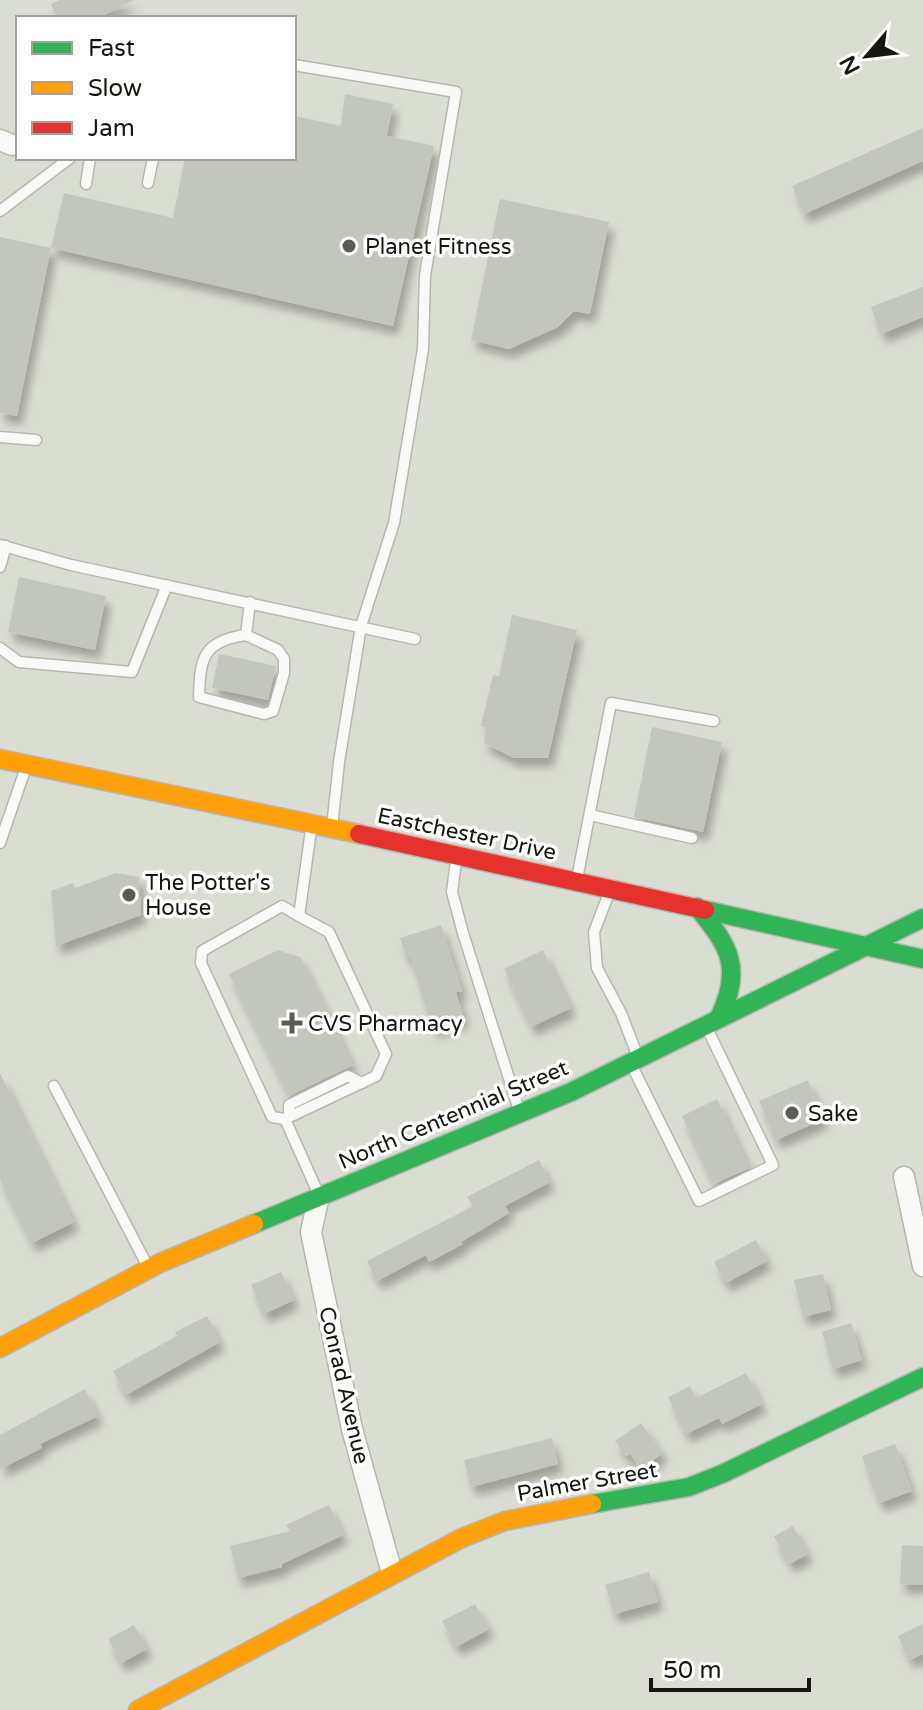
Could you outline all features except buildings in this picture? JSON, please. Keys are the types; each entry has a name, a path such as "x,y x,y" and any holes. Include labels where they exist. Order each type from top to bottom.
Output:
{"street":[{"name":"Eastchester Drive","path":"0,759 611,888 868,944 923,959"},
{"path":"697,907 731,955 733,988 730,998 712,1022"},
{"name":"North Centennial Street","path":"0,1348 149,1269 520,1113 923,918"},
{"path":"904,1177 923,1266"},
{"name":"Conrad Avenue","path":"319,1196 311,1232 352,1429 392,1573"},
{"name":"Palmer Street","path":"138,1710 462,1538 505,1521 557,1509 689,1487 923,1377"}],"lane":[{"path":"296,65 456,92 425,275 423,349 394,523 361,626 339,762 332,829"},
{"path":"0,211 67,160"},
{"path":"86,184 90,160"},
{"path":"148,183 153,160"},
{"path":"0,437 36,440"},
{"path":"0,567 3,545 71,565 415,639"},
{"path":"0,648 19,662 132,672 167,585"},
{"path":"246,635 250,602"},
{"path":"246,635 278,650 284,659 273,711 264,714 199,697 202,663 210,647 222,640 246,635"},
{"path":"577,881 611,703 714,721"},
{"path":"0,843 27,764"},
{"path":"590,815 692,838"},
{"path":"299,916 311,824"},
{"path":"457,855 452,892 520,1113"},
{"path":"611,888 594,932 597,968 621,1013 634,1060 699,1201 773,1165 712,1022"},
{"path":"282,906 299,916 329,932 386,1054 376,1076 287,1118 272,1117 201,963 202,951 282,906"},
{"path":"54,1086 149,1269"},
{"path":"287,1118 319,1196"}],"traffic: fast":[{"path":"697,907 718,934 729,959 730,985 719,1018"},
{"path":"705,910 923,959"},
{"path":"254,1224 571,1092 923,918"},
{"path":"592,1504 689,1487 923,1377"}],"traffic: slow":[{"path":"0,759 359,834"},
{"path":"0,1348 160,1263 254,1224"},
{"path":"138,1710 462,1538 505,1521 592,1504"}],"traffic: jam":[{"path":"359,834 705,910"}],"place":[{"name":"Planet Fitness","path":"349,246"},
{"name":"The Potter's House","path":"129,895"},
{"name":"CVS Pharmacy","path":"292,1023"},
{"name":"Sake","path":"792,1113"}]}
